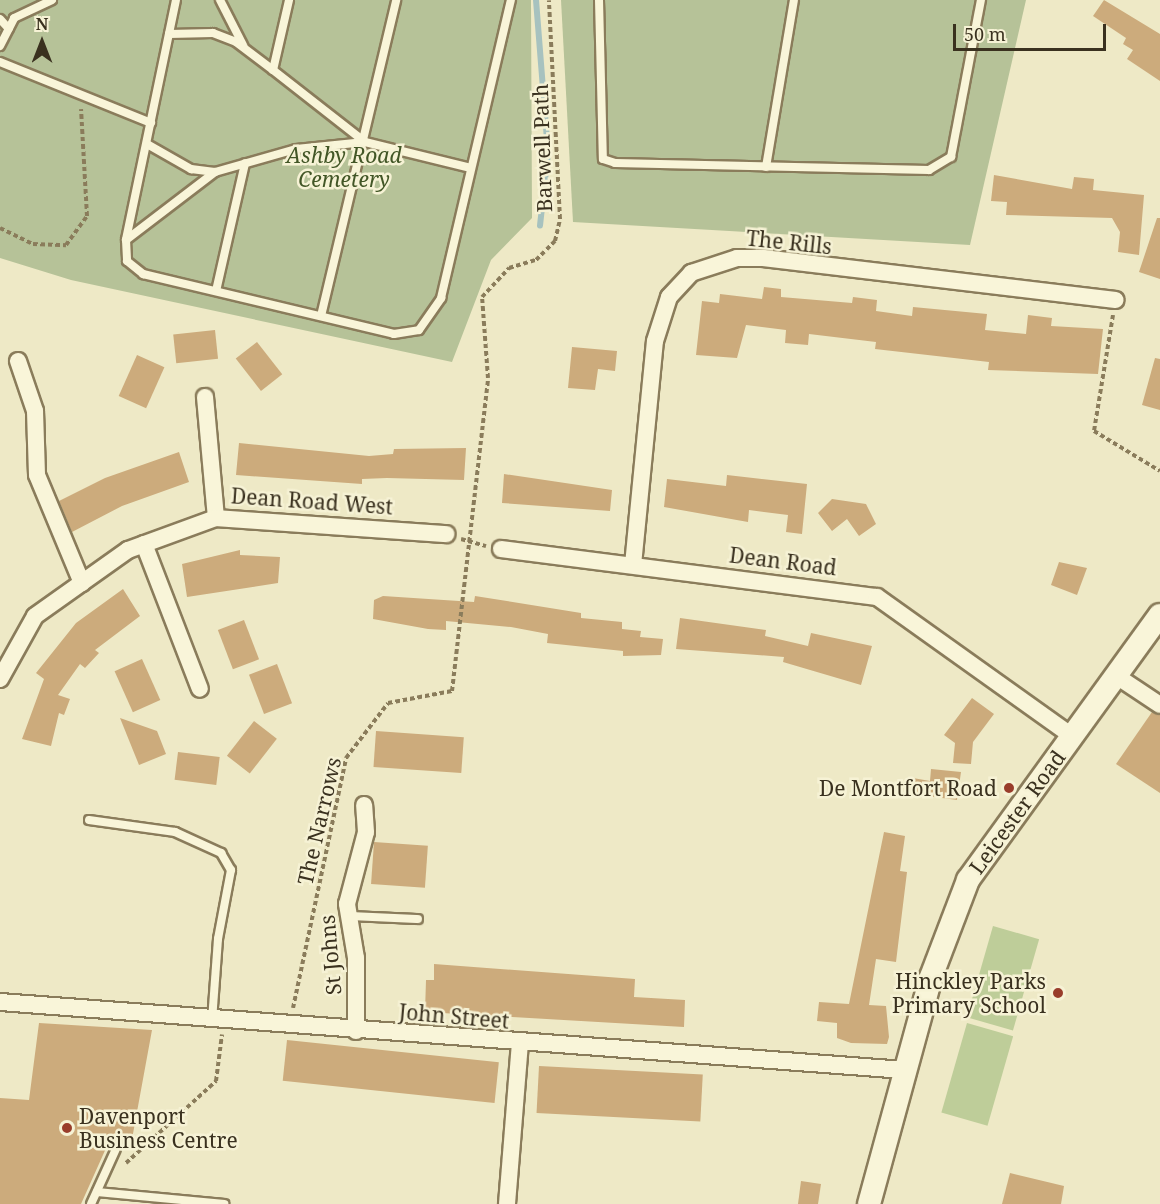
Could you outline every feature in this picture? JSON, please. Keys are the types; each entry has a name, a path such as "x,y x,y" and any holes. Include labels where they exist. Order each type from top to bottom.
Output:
{"main road":[{"name":"Leicester Road","path":"869,1204 904,1070 968,880 1118,677 1160,615"}],"street":[{"name":"The Rills","path":"633,565 655,341 669,297 691,273 736,258 763,258 1116,300"},
{"path":"18,361 35,411 37,475 82,583"},
{"path":"205,397 216,518"},
{"name":"Dean Road West","path":"0,679 35,616 144,544 216,518 446,534"},
{"path":"144,544 200,689"},
{"name":"Dean Road","path":"501,549 877,597 1073,737"},
{"path":"1118,677 1160,705"},
{"name":"St Johns","path":"356,1031 349,916 366,832 364,805"},
{"name":"John Street","path":"0,1002 289,1027 904,1070"},
{"path":"507,1204 520,1044"}],"lane":[{"path":"0,46 14,18 52,0"},
{"path":"176,0 126,240 127,261 143,274 394,334 419,330 441,298 511,0"},
{"path":"220,0 244,48"},
{"path":"273,70 289,0"},
{"path":"321,316 365,142 396,0"},
{"path":"599,0 603,159 766,167 941,168 951,157 981,0"},
{"path":"766,167 794,0"},
{"path":"0,19 9,28"},
{"path":"169,34 213,33 244,48 365,142"},
{"path":"0,62 151,123"},
{"path":"126,240 215,172 296,149 365,142 471,168"},
{"path":"147,144 191,169 215,172"},
{"path":"216,291 245,163"},
{"path":"89,820 175,832 221,853 231,870 218,939 217,1021"},
{"path":"349,916 418,920"},
{"path":"91,1204 116,1149"},
{"path":"99,1189 224,1204"}],"path":[{"name":"Barwell Path","path":"473,542 488,378 482,297 509,268 542,254 555,241 560,219 549,0"},
{"path":"0,228 33,244 66,245 87,216 81,95"},
{"path":"1116,300 1094,431 1160,471"},
{"path":"446,534 501,549"},
{"name":"The Narrows","path":"289,1027 346,758 388,703 452,691 473,542"},
{"path":"99,1189 216,1081 217,1021"}],"green space":[{"name":"Ashby Road Cemetery","path":"0,0 531,0 532,218 491,260 452,362 71,280 0,258"},
{"path":"561,0 1026,0 970,245 573,222"},
{"path":"993,926 1039,939 1013,1031 967,1017"},
{"path":"967,1023 1013,1036 988,1126 941,1112"}],"building":[{"path":"1104,0 1160,34 1160,81 1127,59 1133,50 1123,44 1126,38 1093,16"},
{"path":"994,175 1072,189 1074,177 1094,179 1093,190 1144,195 1139,255 1118,252 1120,232 1112,218 1006,215 1007,202 991,201"},
{"path":"1157,218 1160,218 1160,279 1139,272"},
{"path":"764,287 781,289 781,297 852,303 853,297 877,300 876,311 912,316 913,307 987,314 985,330 1026,334 1028,315 1052,318 1051,326 1103,329 1098,374 988,370 989,362 875,349 876,342 809,334 808,345 785,343 786,330 746,325 737,358 696,355 702,301 719,303 720,294 762,299"},
{"path":"215,330 218,359 176,363 173,334"},
{"path":"257,342 282,374 261,391 236,359"},
{"path":"572,347 617,351 615,371 598,369 595,390 568,388"},
{"path":"137,355 164,367 146,408 119,396"},
{"path":"1155,358 1160,359 1160,410 1142,405"},
{"path":"239,443 369,456 393,454 394,449 466,448 464,480 387,478 362,479 362,484 236,475"},
{"path":"179,452 189,482 122,506 72,532 59,501 105,478"},
{"path":"504,474 612,490 610,511 502,503"},
{"path":"727,475 807,484 802,534 786,532 788,515 749,510 748,522 664,507 667,479 726,486"},
{"path":"832,499 866,504 876,524 859,536 847,519 832,531 818,513"},
{"path":"240,550 240,555 280,557 278,583 187,597 182,564"},
{"path":"1059,562 1087,568 1077,595 1051,585"},
{"path":"123,589 140,616 95,650 99,653 85,668 80,664 58,695 70,699 64,715 59,713 51,746 22,739 44,679 36,673 76,623"},
{"path":"383,596 474,602 475,596 581,613 581,618 622,622 622,629 641,631 640,637 663,639 661,655 623,656 623,651 547,643 548,634 511,627 446,621 446,630 428,629 373,619 374,600"},
{"path":"680,618 766,630 765,636 808,646 811,633 872,646 861,685 783,662 784,657 676,649"},
{"path":"244,620 259,659 233,669 218,630"},
{"path":"142,659 160,700 133,712 115,671"},
{"path":"277,664 292,703 264,714 249,675"},
{"path":"972,698 994,714 973,742 971,764 953,763 955,743 944,735"},
{"path":"1152,712 1160,715 1160,793 1116,764"},
{"path":"120,718 157,731 166,754 139,765"},
{"path":"254,721 277,739 250,774 227,756"},
{"path":"376,731 464,737 461,773 373,767"},
{"path":"178,752 220,757 216,785 175,780"},
{"path":"931,769 961,772 957,800 905,793 907,777 930,781"},
{"path":"884,832 905,836 900,871 907,872 896,962 876,959 869,1005 886,1006 889,1037 887,1044 851,1043 837,1038 837,1023 817,1021 819,1002 849,1004"},
{"path":"374,842 428,846 425,888 371,884"},
{"path":"434,964 635,979 634,997 685,1000 684,1027 425,1012 426,980 434,980"},
{"name":"Davenport Business Centre","path":"39,1023 152,1030 130,1150 116,1143 107,1146 81,1204 0,1204 0,1098 29,1100"},
{"path":"287,1040 499,1062 495,1103 283,1081"},
{"path":"539,1066 703,1075 700,1122 537,1113"},
{"path":"1010,1173 1064,1186 1061,1204 1002,1204"},
{"path":"801,1181 821,1184 818,1204 798,1204"}],"waterway":[{"path":"536,0 548,153 540,226"}],"place":[{"name":"De Montfort Road","path":"1009,788"},
{"name":"Hinckley Parks Primary School","path":"1058,993"},
{"name":"Davenport Business Centre","path":"67,1128"}]}
